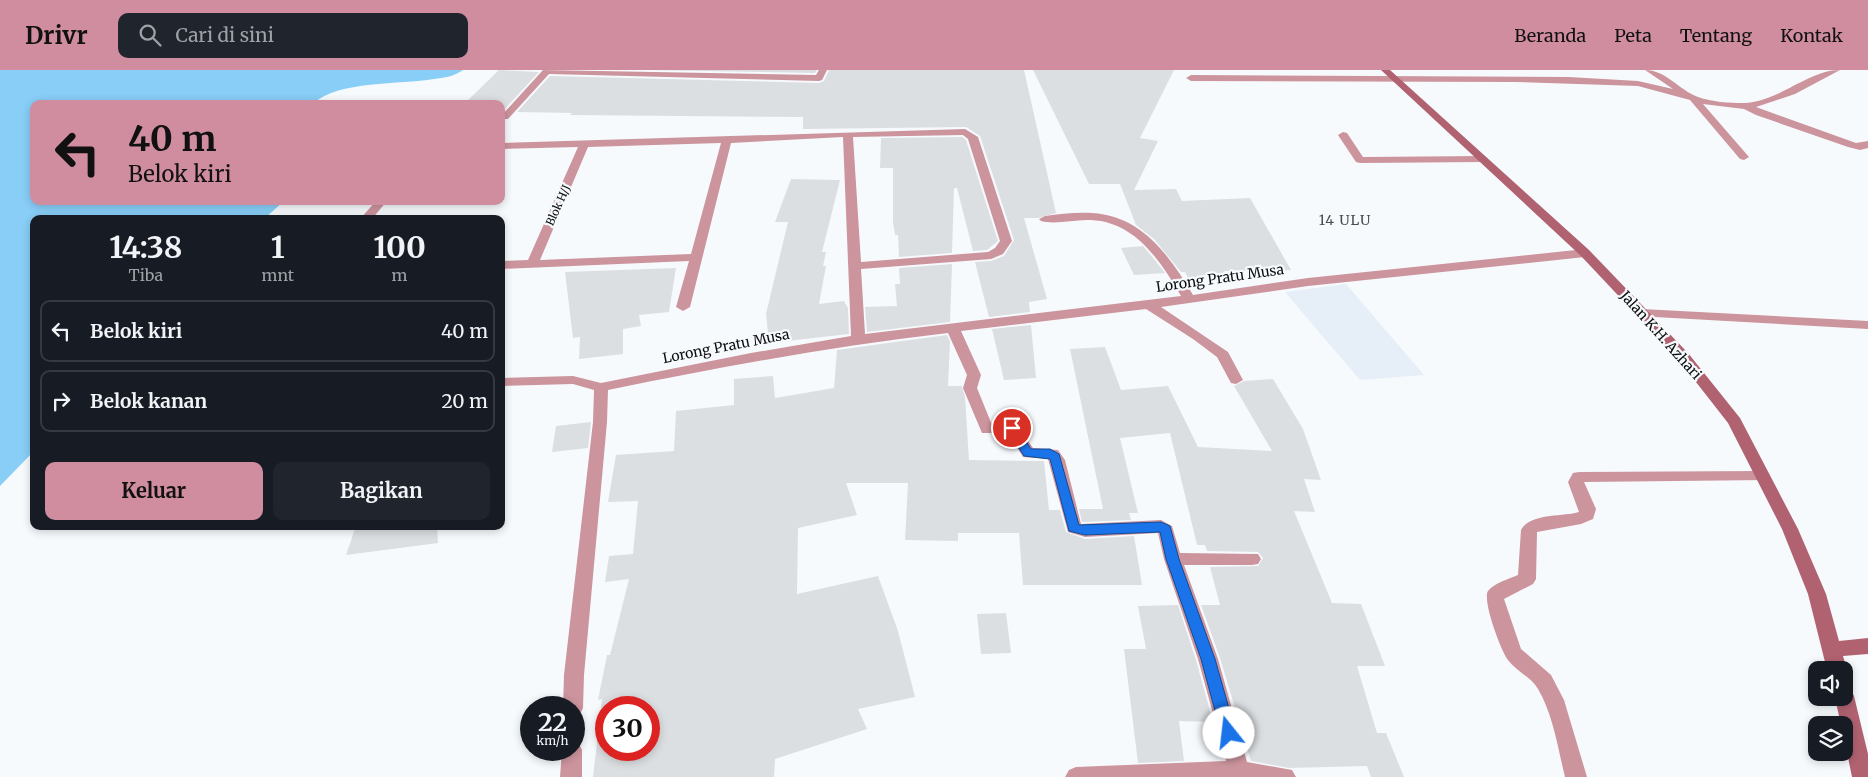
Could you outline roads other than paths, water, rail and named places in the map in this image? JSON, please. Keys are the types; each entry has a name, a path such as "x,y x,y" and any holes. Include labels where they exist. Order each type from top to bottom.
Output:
{"street":[{"path":"505,117 547,70 819,78 823,70"},
{"name":"Jalan K.H. Azhari","path":"1385,70 1586,253 1683,356 1735,421 1793,537 1816,594 1835,661"},
{"path":"1649,70 1693,98 1744,157"},
{"path":"1746,106 1787,93 1836,70"},
{"path":"1191,78 1626,82 1653,86 1693,98 1746,106 1759,113 1852,145 1868,144"},
{"path":"505,146 727,140 949,131 964,132 973,137 1006,241 999,251 991,255 855,266"},
{"path":"848,134 858,339"},
{"path":"1343,136 1360,160 1483,159"},
{"path":"683,307 727,140"},
{"name":"Blok H/J","path":"532,265 584,144"},
{"path":"370,215 378,205"},
{"path":"1045,219 1097,217 1123,224 1140,234 1157,250 1175,274 1188,298"},
{"name":"Lorong Pratu Musa","path":"601,386 751,357 858,339 1147,304 1317,281 1586,253"},
{"path":"505,266 696,257"},
{"path":"1147,304 1198,336 1222,355 1236,380"},
{"path":"1642,313 1868,325"},
{"path":"953,328 974,375 970,388 987,430 1012,428 1028,453 1050,453 1055,457 1074,528 1085,531 1161,526 1166,530 1173,559 1208,659 1239,770"},
{"path":"505,382 573,380 601,386 600,422 573,696"},
{"path":"1576,777 1554,700 1544,681 1514,654 1505,634 1494,599 1498,592 1527,579 1529,530 1534,526 1581,518 1587,515 1588,509 1576,482 1579,477 1761,476"},
{"path":"1173,559 1252,559"},
{"path":"1832,649 1868,646"},
{"path":"1846,706 1863,777"},
{"path":"571,777 572,761"},
{"path":"1076,777 1239,770 1285,777"}],"water":[{"path":"0,70 463,70 442,78 353,87 324,96 318,100 30,100 30,205 280,205 268,215 30,215 30,455 0,486"}],"district":[{"name":"14 ULU","path":"1345,220"}]}
